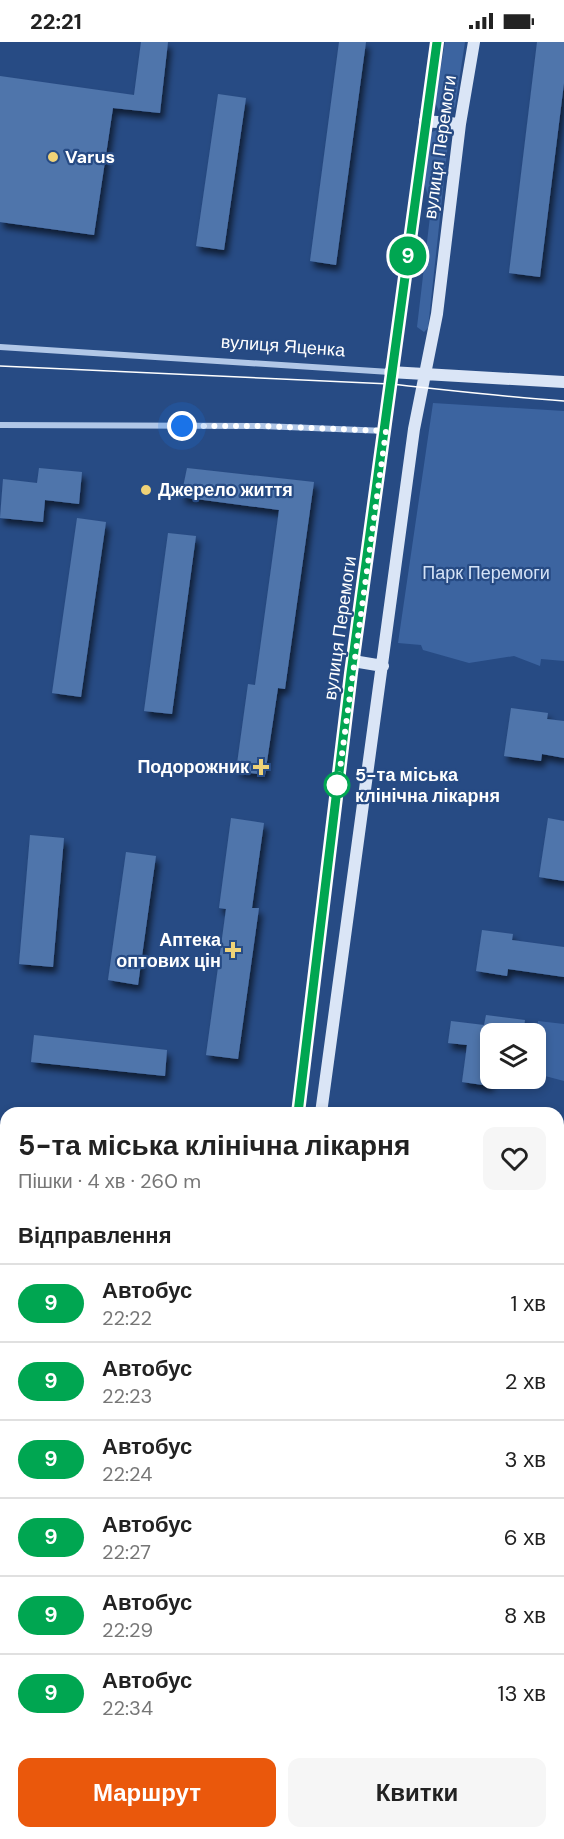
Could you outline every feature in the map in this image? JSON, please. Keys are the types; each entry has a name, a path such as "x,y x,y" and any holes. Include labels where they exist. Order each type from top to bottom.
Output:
{"main road":[{"name":"вулиця Перемоги","path":"299,1107 353,661 386,431 390,372 437,42"},
{"name":"вулиця Перемоги","path":"322,1107 414,429 437,314 460,124 474,42"},
{"path":"425,121 460,124"},
{"name":"вулиця Яценка","path":"390,372 564,382"},
{"path":"353,661 383,666"}],"street":[{"name":"вулиця Яценка","path":"0,347 390,372"},
{"path":"0,425 262,426 386,431"}],"green space":[{"path":"445,42 465,42 455,107 447,112 439,111 435,102"},
{"path":"437,130 447,135 448,143 428,328 424,332 417,327 431,208 423,177 428,139 432,132"},
{"name":"Парк Перемоги","path":"433,403 564,411 564,661 541,659 540,666 514,656 469,663 423,650 421,645 398,643"},
{"path":"538,1021 564,1024 564,1081 546,1076 546,1023 538,1023"}],"building":[{"name":"Varus","path":"141,42 168,42 160,113 113,108 94,235 0,222 0,76 134,95"},
{"path":"339,42 366,42 336,265 310,261"},
{"path":"537,42 564,42 564,83 540,277 509,273"},
{"path":"218,94 246,98 224,250 196,246"},
{"path":"39,468 82,472 79,504 45,500 43,522 0,518 3,479 37,483"},
{"path":"187,468 314,482 285,689 278,688 265,775 236,771 248,684 255,685 279,510 181,497"},
{"path":"77,518 106,522 81,697 52,693"},
{"path":"168,533 196,536 172,714 144,711"},
{"path":"511,708 548,713 547,719 564,721 564,758 542,754 541,761 504,756"},
{"path":"231,818 264,823 252,908 259,908 238,1059 206,1055 226,909 219,908"},
{"path":"548,818 564,821 564,881 539,877"},
{"path":"30,835 64,838 53,967 19,964"},
{"path":"126,852 156,856 138,985 108,980"},
{"path":"482,930 513,934 512,940 564,947 564,977 508,969 507,976 476,971"},
{"path":"486,1015 525,1020 525,1023 484,1023"},
{"path":"451,1021 480,1025 480,1085 462,1082 467,1045 448,1043"},
{"path":"34,1035 167,1050 165,1076 31,1062"}],"tram line":[{"path":"0,366 390,384 564,401"}],"bus line":[{"name":"9","path":"299,1107 351,673 386,431 390,372 437,42"}],"place":[{"name":"Varus","path":"53,157"},
{"name":"Джерело життя","path":"146,490"},
{"name":"Подорожник","path":"261,767"},
{"name":"5-та міська клінічна лікарня","path":"337,785"},
{"name":"Аптека оптових цін","path":"233,950"}],"route":[{"path":"182,426 262,426 386,431 351,673 337,791 337,785"}]}
